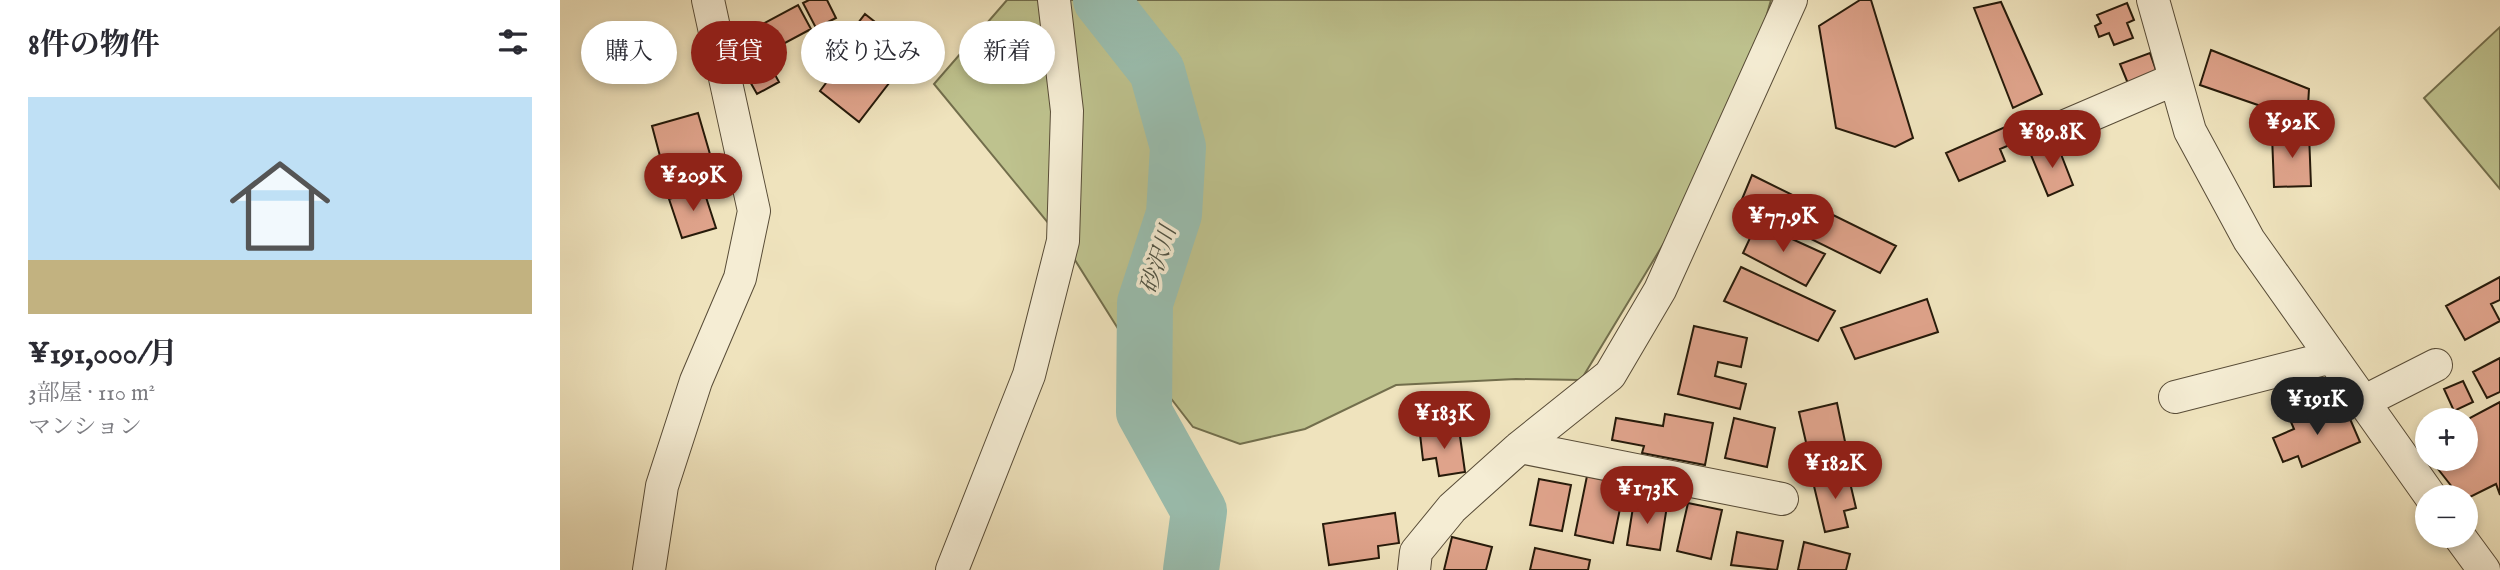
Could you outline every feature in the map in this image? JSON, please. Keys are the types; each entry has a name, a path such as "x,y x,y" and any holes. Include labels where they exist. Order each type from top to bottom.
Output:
{"street":[{"path":"649,570 662,486 696,381 740,278 754,211 708,0"},
{"path":"952,570 1029,375 1063,241 1067,111 1054,0"},
{"path":"1414,570 1416,552 1452,508 1520,447 1610,375 1660,290 1791,0"},
{"path":"2153,0 2190,131 2249,240 2422,485"},
{"path":"2042,136 2175,79"},
{"path":"2175,397 2332,357"},
{"path":"2363,401 2436,366"},
{"path":"1520,447 1782,499"},
{"path":"2468,548 2484,570"}],"green space":[{"path":"1007,0 1771,0 1736,124 1581,380 1516,379 1396,385 1305,429 1240,444 1193,427 1122,335 1063,241 934,84 945,84 945,71 959,55 959,84 1055,84 1055,21 989,21"},
{"path":"2500,27 2500,189 2424,98"}],"building":[{"path":"809,0 827,0 836,18 830,21 812,21 803,3"},
{"path":"1860,0 1871,0 1913,138 1895,147 1836,128 1819,26"},
{"path":"2001,2 2042,94 2013,108 1974,8"},
{"path":"2127,3 2134,20 2127,23 2133,38 2114,45 2109,33 2099,37 2095,26 2101,23 2097,15"},
{"path":"798,5 807,21 801,21 801,34 787,42 787,21 768,21"},
{"path":"865,14 874,21 860,21"},
{"path":"2211,50 2309,89 2307,122 2200,85"},
{"path":"2150,53 2158,76 2129,86 2120,64"},
{"path":"751,84 775,84 757,94"},
{"path":"825,84 888,84 859,122 820,91"},
{"path":"698,113 712,161 665,175 652,126"},
{"path":"2012,124 2019,141 2000,149 2005,161 1959,181 1946,153"},
{"path":"2309,133 2311,186 2274,187 2272,135"},
{"path":"2057,144 2073,185 2048,196 2031,155"},
{"path":"1752,175 1896,246 1880,273 1740,204"},
{"path":"703,188 716,228 682,238 669,199"},
{"path":"1757,223 1825,254 1806,286 1743,253"},
{"path":"1741,267 1835,311 1818,341 1724,301"},
{"path":"2500,277 2500,300 2491,304 2500,321 2465,340 2446,306"},
{"path":"1927,299 1938,332 1855,359 1841,328"},
{"path":"1694,326 1747,338 1741,367 1718,362 1715,376 1746,384 1740,409 1678,394"},
{"path":"2500,358 2500,392 2487,398 2473,372"},
{"path":"2463,381 2473,402 2460,408 2453,408 2444,389"},
{"path":"2500,402 2500,495 2496,484 2478,493 2478,485 2451,485 2440,471 2478,471 2478,414"},
{"path":"1837,403 1848,456 1811,464 1799,412"},
{"path":"2344,405 2360,442 2302,467 2298,456 2283,462 2273,438 2294,429 2291,422 2308,414 2311,420"},
{"path":"1665,414 1713,423 1705,465 1642,453 1644,446 1612,440 1616,418 1663,426"},
{"path":"1734,418 1775,428 1767,467 1725,458"},
{"path":"1459,429 1465,472 1439,476 1436,458 1423,460 1420,434"},
{"path":"1848,474 1856,508 1844,511 1848,527 1825,532 1813,482"},
{"path":"1587,476 1625,484 1613,543 1575,535"},
{"path":"1539,479 1571,485 1562,531 1530,525"},
{"path":"1634,501 1667,506 1660,550 1627,545"},
{"path":"1688,503 1722,510 1711,559 1677,551"},
{"path":"1395,513 1399,543 1378,546 1379,558 1329,565 1323,524"},
{"path":"1737,532 1783,541 1777,570 1731,565"},
{"path":"1452,537 1492,547 1486,570 1444,570"},
{"path":"1804,542 1850,554 1846,570 1798,570"},
{"path":"1535,548 1590,560 1588,570 1530,570"}],"waterway":[{"name":"砂沢川","path":"1101,0 1157,71 1178,147 1174,214 1145,303 1144,412 1199,511 1191,570"}]}
